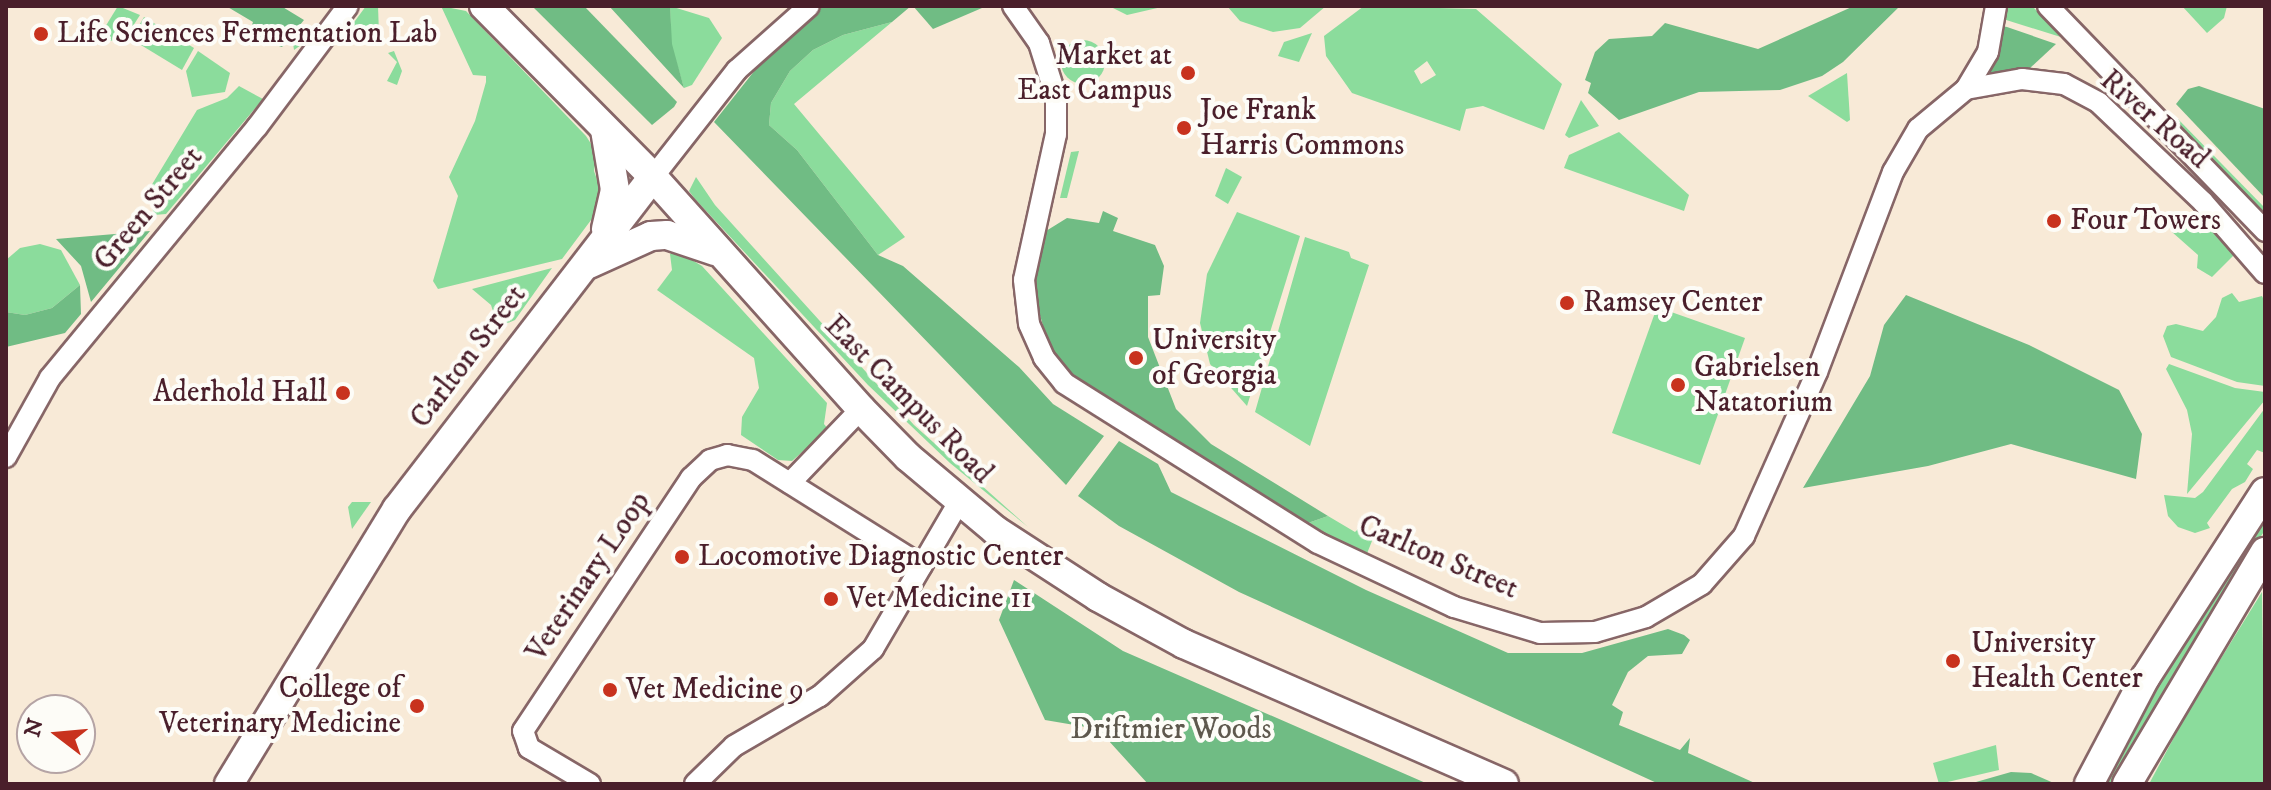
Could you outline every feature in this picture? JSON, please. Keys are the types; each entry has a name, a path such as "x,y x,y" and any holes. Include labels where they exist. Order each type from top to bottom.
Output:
{"main road":[{"name":"East Campus Road","path":"484,6 653,177 715,252 861,409 959,502 1064,576 1184,644 1504,784"},
{"path":"602,242 615,190 604,126"},
{"name":"Carlton Street","path":"229,784 397,509 653,177"},
{"path":"581,268 651,236 676,237 715,252"},
{"path":"2089,784 2145,678 2265,492"},
{"path":"2127,784 2265,552"}],"street":[{"name":"Green Street","path":"6,457 50,378 257,127 348,6"},
{"name":"Carlton Street","path":"653,177 737,70 809,6"},
{"name":"Carlton Street","path":"1013,6 1039,43 1056,97 1056,134 1024,280 1029,324 1044,358 1064,383 1318,543 1454,607 1540,633 1595,632 1646,617 1702,584 1729,557 1763,503 1904,150 1918,129 1966,89"},
{"path":"1966,89 1988,52 1996,6"},
{"name":"River Road","path":"2048,6 2265,231"},
{"name":"River Road","path":"1966,89 2022,79 2064,84 2099,103 2203,202 2265,273"},
{"path":"790,483 861,409"},
{"path":"819,452 817,480 830,507"},
{"name":"Veterinary Loop","path":"590,784 529,748 522,738 567,664 701,467 718,457 744,457 922,566"},
{"path":"695,784 734,746 820,696 865,657 886,633 959,502"}],"green space":[{"path":"118,6 140,15 126,37 94,45"},
{"path":"226,6 281,6 304,20 282,47 248,36 253,22"},
{"path":"366,6 378,6 379,34 370,45 356,40 352,25"},
{"path":"441,6 466,11 586,136 597,153 594,171 601,191 594,216 562,259 438,289 433,281 458,196 449,177 475,121 486,82 486,76 473,75"},
{"path":"532,6 584,6 677,102 674,107 652,125"},
{"path":"609,6 670,6 672,44 684,88"},
{"path":"670,6 709,18 722,38 692,85 684,88 671,44"},
{"path":"823,6 911,6 892,22 843,35 813,50 790,71 771,103 769,125 797,150 878,255 903,266 1019,367 1053,404 1104,436 1066,485 714,122 767,55"},
{"path":"913,6 980,6 982,8 933,29"},
{"path":"1109,6 1166,6 1127,15"},
{"path":"1227,6 1326,6 1300,28 1273,32 1240,21"},
{"path":"1364,6 1476,9 1562,84 1544,130 1483,106 1466,109 1460,131 1352,93 1326,56 1324,36","holes":["1427,61 1436,75 1421,84 1414,71"]},
{"path":"1854,6 1900,6 1843,62 1822,76 1780,90 1699,92 1619,120 1588,93 1591,83 1585,80 1595,52 1609,39 1652,36 1665,23 1758,49"},
{"path":"2003,6 2032,6 2064,38 2003,19"},
{"path":"2182,6 2227,6 2224,18 2207,33"},
{"path":"144,17 194,48 182,70 131,39"},
{"path":"892,22 794,104 905,237 878,255 797,150 769,125 771,103 790,71 813,50 843,35"},
{"path":"309,25 311,38 294,50 293,43"},
{"path":"2002,26 2056,44 2029,69 1987,73"},
{"path":"1312,33 1299,62 1278,56 1284,42"},
{"path":"1083,40 1098,47 1105,62 1098,77 1083,84 1068,77 1061,62 1068,47"},
{"path":"198,51 230,73 225,92 192,97 186,71"},
{"path":"394,51 402,71 397,85 387,81 397,62 388,53"},
{"path":"1847,73 1850,120 1847,122 1808,96"},
{"path":"239,86 263,99 166,214 154,215 148,191 197,110 227,98"},
{"path":"2199,86 2265,109 2265,198 2176,104 2188,89"},
{"path":"1581,100 1599,126 1569,138 1565,135"},
{"path":"2175,116 2265,208 2265,214 2177,123"},
{"path":"1619,132 1689,195 1684,211 1564,168 1569,155"},
{"path":"1079,151 1067,198 1060,198 1071,152"},
{"path":"1226,168 1242,177 1228,204 1215,196"},
{"path":"696,177 715,205 914,425 1028,527 950,463 868,385 695,199 689,191"},
{"path":"1103,211 1118,218 1113,231 1155,245 1164,266 1160,295 1148,296 1148,337 1176,409 1211,444 1328,516 1308,523 1075,380 1062,366 1049,346 1034,295 1042,241 1046,231 1067,218 1099,223"},
{"path":"1237,212 1300,236 1247,406 1210,364 1200,323 1207,274"},
{"path":"2168,212 2202,220 2234,255 2212,277 2197,268 2198,255 2172,232"},
{"path":"150,231 91,302 81,266 56,239"},
{"path":"1305,237 1349,252 1351,258 1369,265 1310,446 1255,412"},
{"path":"40,244 61,250 80,285 52,308 25,315 6,312 6,260 20,248"},
{"path":"675,250 702,266 827,403 824,424 828,429 792,461 778,460 741,435 742,417 759,388 754,358 657,290 672,270 670,254"},
{"path":"552,268 515,320 498,327 491,305 472,289"},
{"path":"80,285 81,314 65,333 6,347 6,312 25,315 52,308"},
{"path":"2232,293 2239,302 2262,296 2265,302 2265,386 2237,382 2171,357 2163,336 2167,326 2176,324 2203,331 2216,317 2222,298"},
{"path":"1906,295 2029,345 2119,390 2142,434 2136,479 2011,444 1928,466 1803,488 1870,376 1884,325"},
{"name":"Gabrielsen Natatorium","path":"1657,307 1745,338 1700,465 1612,433"},
{"path":"2169,364 2235,388 2265,392 2265,400 2187,494 2192,434 2187,410 2166,369"},
{"path":"2265,408 2265,453 2257,450 2247,464 2253,469 2245,482 2232,489 2207,523 2210,528 2195,533 2178,527 2168,516 2164,495 2195,498 2203,492"},
{"path":"1119,441 1158,464 1171,492 1366,590 1508,653 1582,653 1668,629 1684,635 1690,640 1682,654 1648,656 1628,672 1612,705 1623,712 1619,725 1680,750 1690,738 1688,753 1757,784 1659,784 1239,592 1119,526 1078,496"},
{"path":"352,502 371,502 352,529 348,507"},
{"path":"2265,512 2265,530 2205,622 2115,784 2101,784 2148,695"},
{"path":"1328,516 1355,532 1365,522 1372,541 1366,556 1308,523"},
{"name":"Driftmier Woods","path":"1014,580 1123,651 1428,784 1148,784 1098,729 1045,720 999,620"},
{"path":"2262,592 2265,784 2149,784 2186,715"},
{"path":"1996,745 1999,770 1939,784 1933,763"},
{"path":"2011,772 2031,773 2056,784 1969,784"}],"place":[{"name":"Life Sciences Fermentation Lab","path":"41,34"},
{"name":"Market at East Campus","path":"1188,73"},
{"name":"Joe Frank Harris Commons","path":"1184,128"},
{"name":"Four Towers","path":"2054,221"},
{"name":"Ramsey Center","path":"1567,303"},
{"name":"University of Georgia","path":"1136,358"},
{"name":"Gabrielsen Natatorium","path":"1678,385"},
{"name":"Aderhold Hall","path":"343,393"},
{"name":"Locomotive Diagnostic Center","path":"682,557"},
{"name":"Vet Medicine 11","path":"831,599"},
{"name":"University Health Center","path":"1953,661"},
{"name":"Vet Medicine 9","path":"610,690"},
{"name":"College of Veterinary Medicine","path":"417,706"}]}
